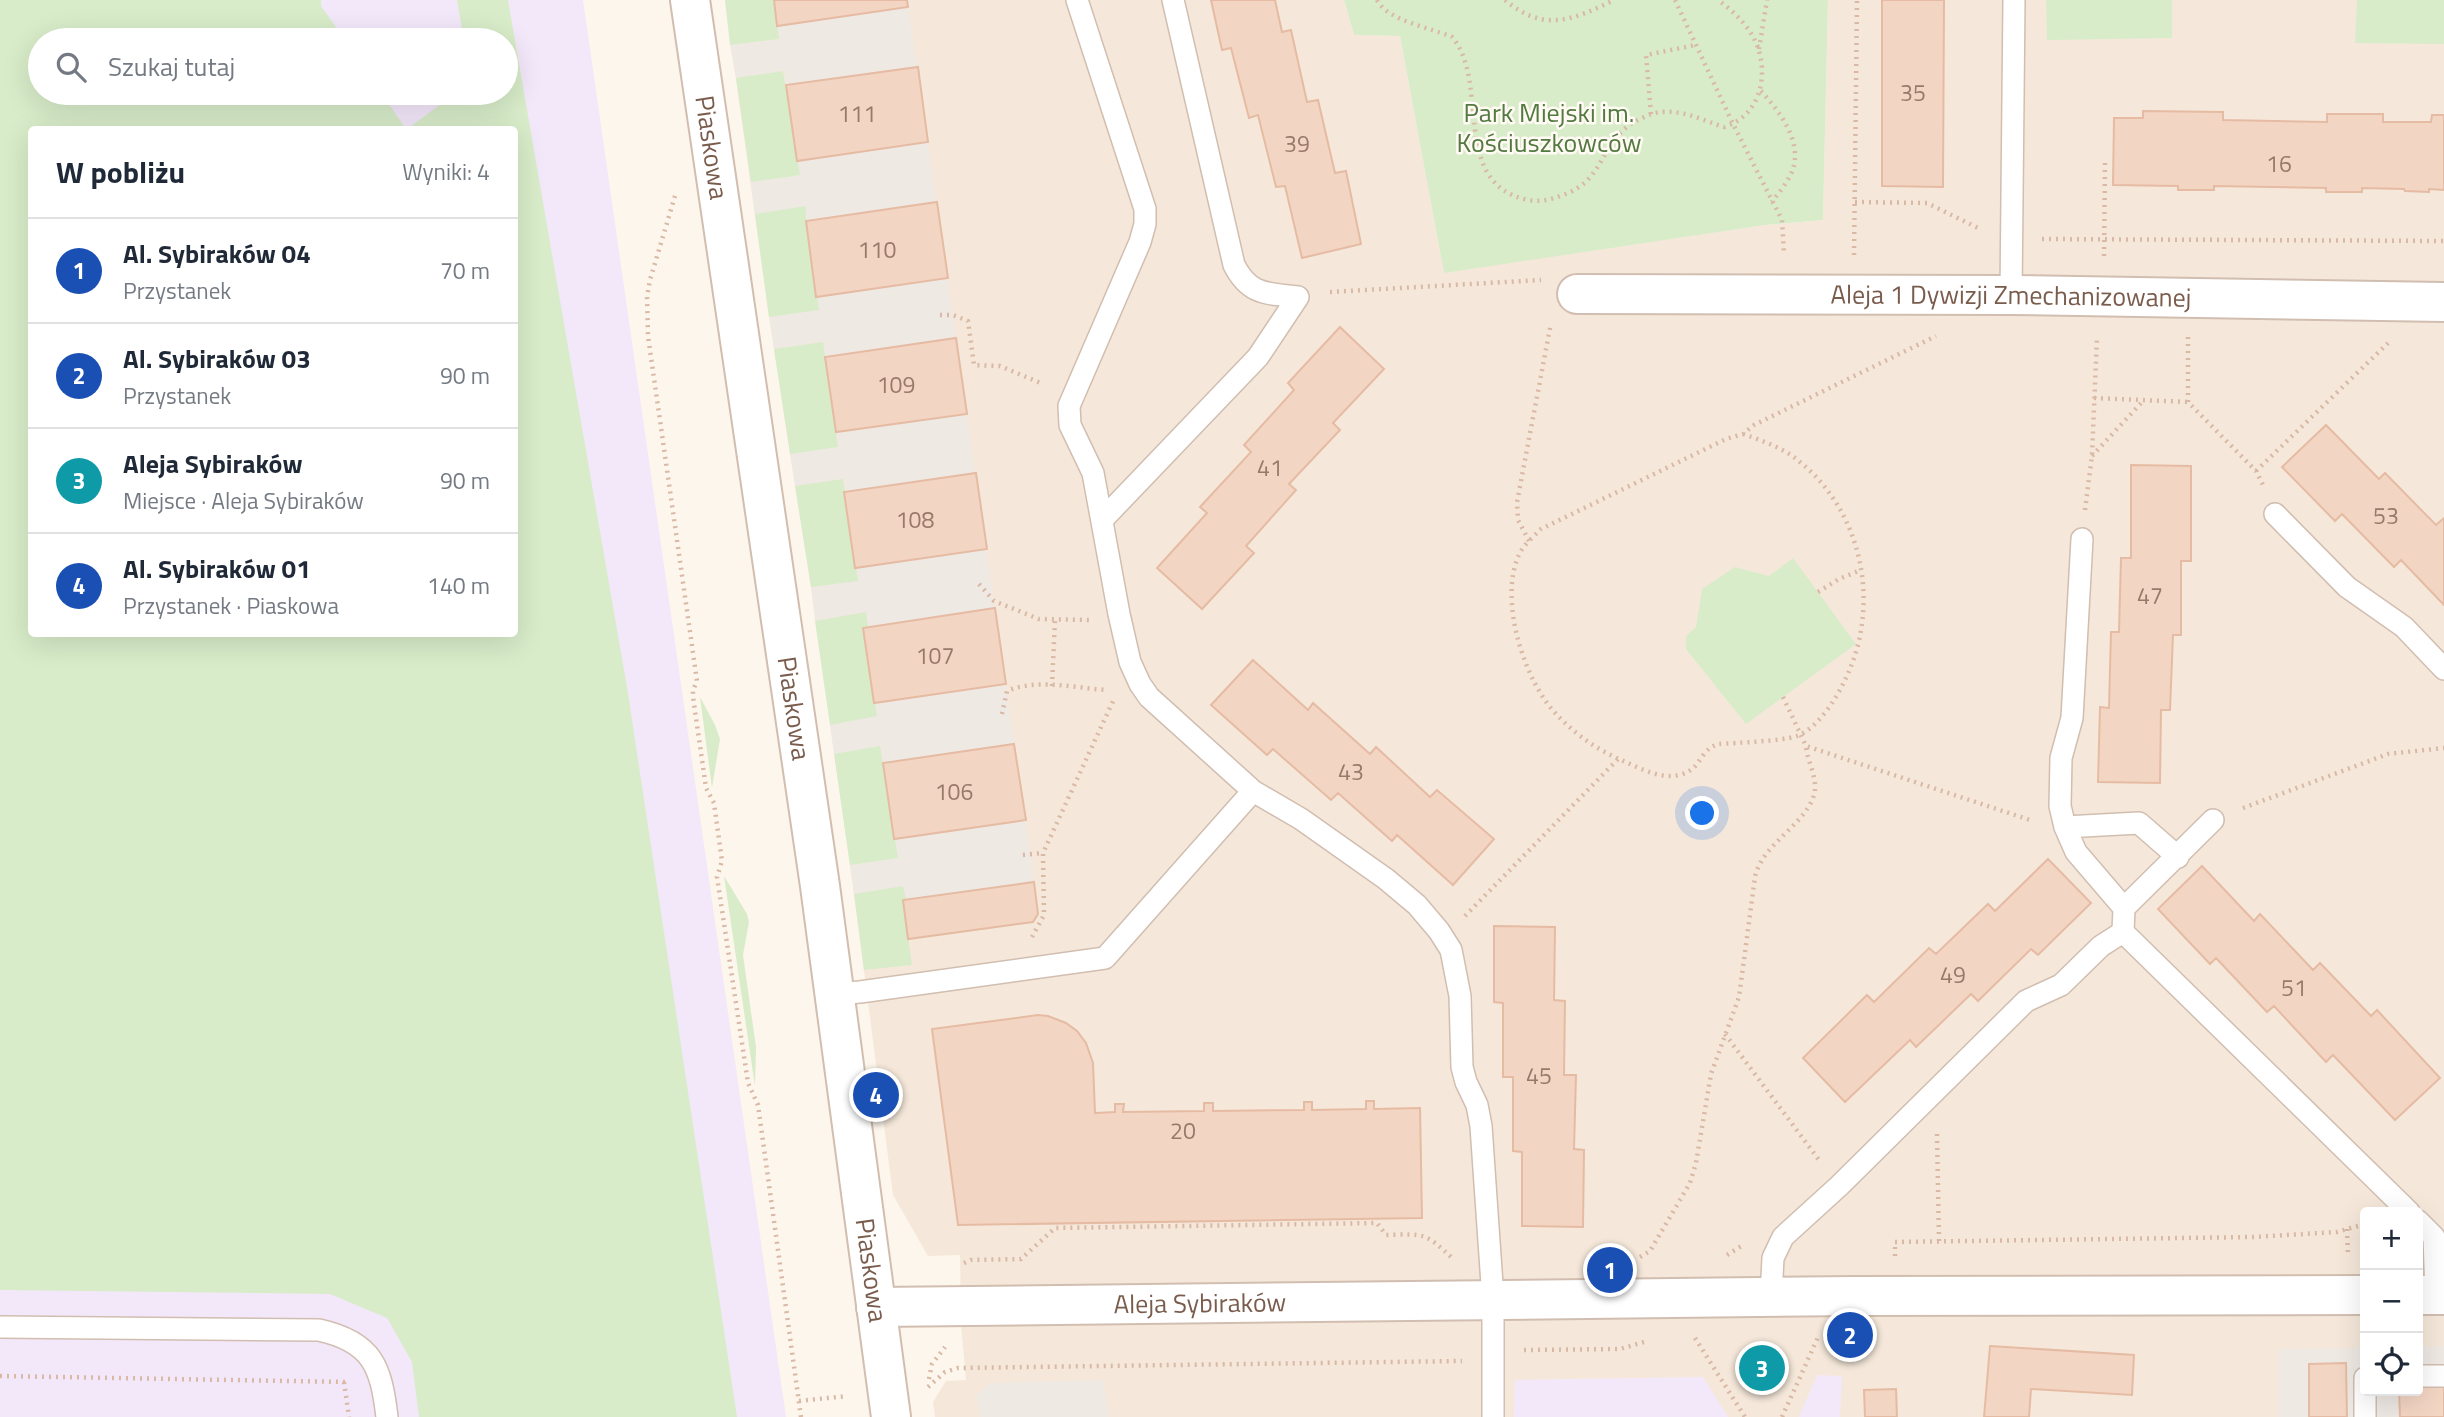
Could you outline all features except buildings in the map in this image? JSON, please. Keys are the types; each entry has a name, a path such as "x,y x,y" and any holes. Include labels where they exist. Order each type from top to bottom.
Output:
{"street":[{"name":"Piaskowa","path":"690,0 818,873 891,1417"},
{"name":"Aleja 1 Dywizji Zmechanizowanej","path":"1577,294 2011,295 2444,302"},
{"name":"Aleja Sybiraków","path":"876,1307 1491,1282 1771,1297 2360,1295"}],"lane":[{"path":"1077,0 1142,197 1145,223 1140,242 1069,405 1070,425 1093,473 1130,662 1149,697 1253,791 1301,819 1386,879 1417,905 1451,950 1460,996 1462,1067 1477,1105 1481,1126 1495,1356 1493,1417"},
{"path":"1102,520 1258,357 1298,296 1258,292 1241,279 1234,265 1173,0"},
{"path":"2011,295 2014,0"},
{"path":"2275,514 2347,587 2404,628 2444,669"},
{"path":"2082,539 2072,718 2061,758 2060,806 2065,827 2076,852 2124,908 2123,932 2404,1207"},
{"path":"833,994 1105,958 1253,791"},
{"path":"2124,908 2213,820"},
{"path":"2065,827 2139,824 2178,857"},
{"path":"1771,1297 1773,1258 1783,1237 2026,1001 2061,985 2101,946 2123,932"},
{"path":"2423,1226 2434,1237 2433,1295"},
{"path":"0,1327 319,1330 344,1336 369,1354 383,1382 387,1417"},
{"path":"2423,1376 2444,1376"},
{"path":"2365,1396 2365,1417"}],"path":[{"path":"1377,0 1389,15 1452,37 1459,45 1472,98 1479,155 1488,173 1501,189 1515,197 1533,201 1552,199 1583,186 1596,171 1616,136 1627,125 1651,114 1660,111 1680,112 1724,127 1742,119 1761,91"},
{"path":"1505,0 1523,13 1554,22 1571,19 1614,0"},
{"path":"1675,0 1782,220 1785,294"},
{"path":"1720,1 1729,0"},
{"path":"1767,0 1759,50 1761,91 1782,119 1792,138 1795,154 1792,172 1772,202"},
{"path":"1854,294 1857,0"},
{"path":"1720,1 1748,28 1759,50"},
{"path":"1651,114 1646,55 1697,45"},
{"path":"2082,539 2092,456 2097,325 2104,296 2105,163"},
{"path":"676,194 650,280 647,297 648,326 697,681 693,690 695,710 706,788 714,803 722,861 717,877 748,1083 758,1105 802,1417"},
{"path":"1855,202 1927,203 2000,238 2444,241"},
{"path":"1298,296 1308,293 1550,280 1577,294"},
{"path":"940,315 953,315 968,321 974,365 1000,366 1073,396"},
{"path":"1529,541 1518,520 1517,502 1551,323"},
{"path":"2188,326 2188,402"},
{"path":"1743,434 1786,452 1800,461 1817,478 1846,521 1855,542 1861,570 1864,615 1853,663 1830,705 1800,734 1709,747 1698,766 1676,776 1646,771 1618,759 1579,736 1555,714 1527,667 1517,635 1513,600 1518,557 1541,529 1726,439 1743,434 1754,425 1940,334"},
{"path":"2094,398 2188,402 2256,471 2391,340"},
{"path":"2092,456 2142,401"},
{"path":"1818,592 1861,570"},
{"path":"979,584 994,600 1039,619 1055,620 1052,686"},
{"path":"1002,714 1007,691 1038,683 1110,690"},
{"path":"1014,971 1044,915 1043,853 1111,702 1117,696"},
{"path":"1633,1262 1650,1251 1690,1183 1696,1163 1710,1074 1739,997 1755,877 1760,862 1811,803 1815,793 1806,746 1783,697"},
{"path":"1806,746 2024,818 2065,827"},
{"path":"2213,820 2388,754 2444,748"},
{"path":"1443,938 1618,759"},
{"path":"1023,855 1043,853"},
{"path":"1725,1034 1839,1185"},
{"path":"1926,1099 1938,1136 1939,1241"},
{"path":"962,1265 971,1260 1021,1259 1055,1228 1377,1223 1386,1235 1421,1234 1436,1242 1460,1265 1491,1282"},
{"path":"1895,1263 1895,1242 2253,1237 2337,1232 2360,1225"},
{"path":"1717,1261 1760,1235 1783,1237"},
{"path":"1691,1328 1745,1417"},
{"path":"1782,1417 1820,1334"},
{"path":"1523,1349 1620,1349 1648,1340"},
{"path":"947,1344 932,1364 926,1388 946,1372 958,1368 1475,1361"},
{"path":"0,1376 383,1382"},
{"path":"344,1382 349,1417"},
{"path":"799,1401 844,1395 850,1397"}],"shaded area":[{"path":"0,0 583,0 786,1417 0,1417"},
{"path":"725,0 1344,0 1354,35 1400,36 1444,272 1765,225 1823,220 1828,0 2444,0 2444,1417 935,1417 933,1402 946,1381 966,1380 961,1326 960,1255 928,1256 893,1195 811,587 769,317"},
{"path":"774,0 907,0 1030,854 1038,914 1033,922 908,939 903,886 854,894 850,865 898,858 880,746 834,754 830,725 877,716 863,628 868,626 865,612 815,621 811,587 858,580 844,480 795,486 790,454 838,446 823,342 774,349 769,317 819,310 806,207 755,214 751,182 800,175 784,71 736,78 730,45 779,39"},
{"path":"2444,1346 2444,1417 2279,1417 2279,1349 2360,1348 2360,1396 2423,1396 2423,1347"},
{"path":"1817,1375 1842,1376 1840,1417 1799,1417"},
{"path":"1703,1377 1728,1417 1514,1417 1515,1380"},
{"path":"1103,1380 1109,1417 980,1417 976,1396 990,1383"}],"green space":[{"path":"0,0 321,0 321,6 337,28 28,28 28,105 389,105 404,126 28,126 28,637 518,637 518,126 411,126 440,105 518,105 518,58 628,693 737,1417 419,1417 412,1362 387,1318 330,1294 0,1290"},
{"path":"457,0 508,0 513,28 462,28"},
{"path":"725,0 774,0 779,39 730,45"},
{"name":"Park Miejski im. Kościuszkowców","path":"1344,0 1828,0 1823,220 1765,225 1444,273 1400,36 1354,35"},
{"path":"2046,0 2172,0 2172,38 2047,40"},
{"path":"2357,0 2444,0 2444,44 2355,43"},
{"path":"783,71 800,175 751,182 736,78"},
{"path":"806,206 819,310 769,317 755,214"},
{"path":"823,342 838,447 790,454 774,349"},
{"path":"843,479 858,581 811,587 795,486"},
{"path":"1793,558 1856,644 1746,724 1686,649 1686,636 1696,627 1702,589 1735,567 1769,576"},
{"path":"866,612 868,627 863,628 877,716 830,725 815,621"},
{"path":"700,697 720,739 712,788"},
{"path":"880,746 898,858 850,865 834,754"},
{"path":"724,876 749,922 743,955 756,1047 755,1086"},
{"path":"903,886 912,965 864,970 854,894"}],"place":[{"name":"Al. Sybiraków 01","path":"876,1095"},
{"name":"Al. Sybiraków 04","path":"1610,1270"},
{"name":"Al. Sybiraków 03","path":"1850,1335"},
{"name":"Aleja Sybiraków","path":"1762,1368"}]}
